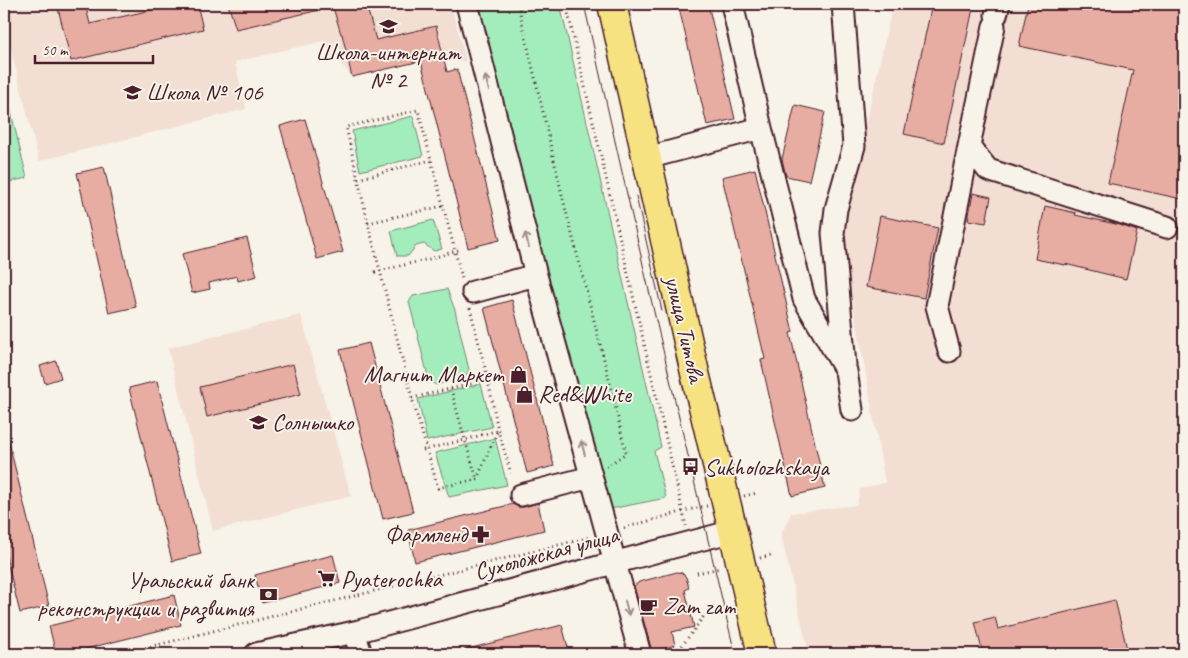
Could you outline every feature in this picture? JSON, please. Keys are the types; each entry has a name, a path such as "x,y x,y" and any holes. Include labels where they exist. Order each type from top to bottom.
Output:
{"main road":[{"name":"улица Титова","path":"612,4 695,373 762,654"}],"street":[{"path":"467,4 536,275 640,654"},
{"path":"732,4 804,299 846,371"},
{"path":"843,4 854,146 836,209 833,233 846,371 852,410"},
{"path":"949,351 937,306 997,15"},
{"path":"648,158 761,128"},
{"path":"969,146 988,170 1167,227"},
{"path":"473,292 536,275"},
{"path":"521,495 591,477"},
{"name":"Сухоложская улица","path":"256,654 354,632 733,530"},
{"path":"354,632 361,654"}],"path":[{"path":"518,4 563,199 626,453 591,477"},
{"path":"566,4 682,512"},
{"path":"418,110 346,127 412,398 425,449 438,488 477,479"},
{"path":"358,179 431,160"},
{"path":"368,223 443,206"},
{"path":"375,272 462,250"},
{"path":"412,398 488,380"},
{"path":"452,389 477,479"},
{"path":"425,449 498,430 477,479"},
{"path":"121,654 606,533 757,493"},
{"path":"676,654 704,616"}],"shaded area":[{"name":"Школа № 106","path":"4,4 451,4 466,62 443,56 352,77 323,41 235,62 246,109 39,161 4,22"},
{"path":"893,4 1184,4 1184,654 809,654 781,535 791,513 857,505 860,489 885,483 841,234"},
{"name":"Солнышко","path":"301,315 351,496 213,531 168,348"}],"green space":[{"path":"474,4 560,4 661,447 654,451 666,498 605,510"},
{"path":"6,92 27,178 4,183 4,93"},
{"path":"413,116 423,156 360,171 352,131"},
{"path":"433,220 442,249 434,251 424,244 416,246 408,256 397,256 391,231"},
{"path":"447,289 455,310 469,370 466,376 436,385 429,380 409,302 413,296"},
{"path":"481,384 492,427 427,441 418,399"},
{"path":"495,438 507,485 449,497 435,453"}],"building":[{"path":"57,4 85,4 90,24 177,4 197,4 203,29 71,61"},
{"path":"228,4 324,4 324,9 236,29"},
{"path":"332,4 366,4 376,40 436,26 447,72 457,69 500,240 468,248 421,61 352,77 342,34"},
{"path":"678,4 708,4 735,119 707,125"},
{"path":"932,4 974,4 944,143 904,134"},
{"path":"1028,4 1184,4 1184,187 1182,199 1108,183 1133,70 1019,46"},
{"path":"795,105 825,112 809,181 786,176 782,159"},
{"path":"305,119 343,252 317,259 280,126"},
{"path":"104,167 136,307 109,313 77,173"},
{"path":"755,169 793,332 790,333 825,488 792,496 761,360 765,359 722,177"},
{"path":"973,193 991,197 986,223 968,220"},
{"path":"1045,206 1137,231 1126,279 1065,264 1035,259"},
{"path":"880,216 938,228 924,298 866,287"},
{"path":"247,238 257,276 238,281 237,276 209,283 210,289 192,293 182,254"},
{"path":"512,300 554,466 527,473 484,308"},
{"path":"369,343 413,512 383,519 340,350"},
{"path":"56,361 61,378 45,383 40,366"},
{"path":"293,364 301,394 207,417 200,387"},
{"path":"157,381 201,554 172,561 129,388"},
{"path":"8,439 49,606 20,613 4,549 4,440"},
{"path":"538,503 544,530 415,562 408,530 513,504 518,507 524,507"},
{"path":"333,555 340,583 262,603 255,575"},
{"path":"677,572 682,573 686,577 689,588 685,590 694,627 672,632 675,645 652,652 634,586 639,582"},
{"path":"174,595 181,625 65,654 56,654 49,626"},
{"path":"1115,600 1127,649 1107,654 983,654 975,622 995,617 998,629"},
{"path":"562,625 569,651 559,654 465,654 464,650"}],"tram line":[{"path":"584,4 646,278 735,654"},
{"path":"636,196 662,311"}],"place":[{"name":"Школа-интернат № 2","path":"388,26"},
{"name":"Школа № 106","path":"132,92"},
{"name":"Магнит Маркет","path":"518,374"},
{"name":"Red&White","path":"524,394"},
{"name":"Солнышко","path":"258,422"},
{"name":"Sukholozhskaya","path":"690,467"},
{"name":"Фармленд","path":"481,534"},
{"name":"Pyaterochka","path":"327,579"},
{"name":"Уральский банк реконструкции и развития","path":"268,594"},
{"name":"Zam zam","path":"649,606"}]}
